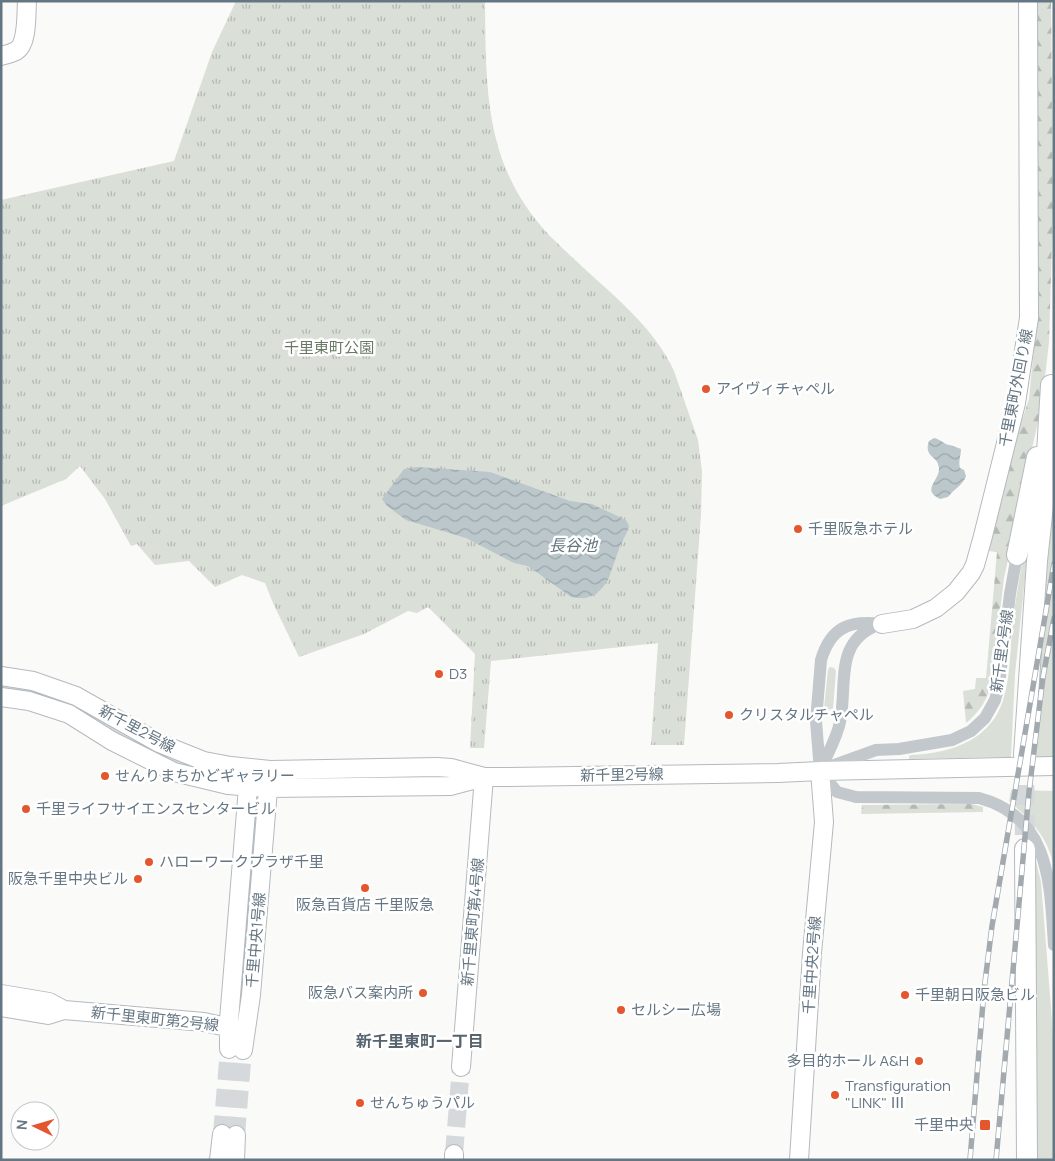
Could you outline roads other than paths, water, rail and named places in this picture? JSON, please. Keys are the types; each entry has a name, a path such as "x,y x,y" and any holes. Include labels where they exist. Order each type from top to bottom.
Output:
{"main road":[{"path":"1017,555 1052,376"},
{"path":"1024,755 1052,376"},
{"path":"1026,849 1027,1160"}],"street":[{"path":"1,56 17,50 22,44 25,33 27,1"},
{"name":"千里東町外回り線","path":"820,771 840,723 845,668 851,646 862,633 882,624 913,619 936,608 956,592 971,573 983,536 1016,403 1030,309 1028,1"},
{"name":"新千里2号線","path":"820,771 876,750 899,749 952,740 971,731 985,718 995,700 999,685 1010,594 1017,555"},
{"name":"千里東町外回り線","path":"820,771 816,722 821,660 824,651 832,636 844,627 867,622 882,624"},
{"name":"新千里2号線","path":"1,676 33,681 76,696 154,741 204,761 250,769 270,770 437,767 451,768 484,777"},
{"name":"新千里2号線","path":"1,697 29,701 68,714 112,741 174,772 217,783 248,787 450,786 484,777 778,773 1054,766"},
{"name":"千里中央1号線","path":"236,1049 250,769"},
{"name":"千里中央1号線","path":"238,1029 251,995 270,770"},
{"path":"820,771 837,792 856,797 979,798 1004,807 1031,832 1043,856 1049,881 1054,945"},
{"name":"千里中央2号線","path":"800,1160 812,953 824,822 820,771"},
{"name":"新千里東町第4号線","path":"461,1067 484,777"},
{"name":"新千里東町第2号線","path":"1,994 49,1002 64,1010 204,1022 238,1029"},
{"name":"新千里東町第2号線","path":"1,1007 48,1016 64,1010"},
{"path":"219,1160 229,1135 235,1160"}],"water":[{"path":"934,438 961,449 959,465 964,470 966,476 963,482 948,497 940,499 935,496 931,489 939,469 937,461 928,451 929,441"},
{"name":"長谷池","path":"417,467 490,472 570,501 592,504 626,520 629,526 628,530 608,580 596,594 586,598 571,597 528,566 514,563 466,538 406,520 387,506 382,499 404,469"}],"tunnel":[{"path":"1024,755 1025,842"},
{"path":"222,1134 229,1049"},
{"path":"236,1135 243,1050"},
{"path":"454,1154 461,1067"}],"railway":[{"path":"970,1160 984,990 992,926 1054,564"},
{"path":"996,1160 1029,792 1043,677 1054,618"}],"place":[{"name":"アイヴィチャペル","path":"706,389"},
{"name":"千里阪急ホテル","path":"798,529"},
{"name":"D3","path":"439,674"},
{"name":"クリスタルチャペル","path":"729,715"},
{"name":"せんりまちかどギャラリー","path":"105,776"},
{"name":"千里ライフサイエンスセンタービル","path":"26,809"},
{"name":"ハローワークプラザ千里","path":"149,862"},
{"name":"阪急千里中央ビル","path":"138,879"},
{"name":"阪急百貨店 千里阪急","path":"365,888"},
{"name":"阪急バス案内所","path":"423,993"},
{"name":"千里朝日阪急ビル","path":"905,995"},
{"name":"セルシー広場","path":"621,1010"},
{"name":"多目的ホール A&H","path":"919,1061"},
{"name":"Transfiguration \"LINK\" Ⅲ","path":"835,1095"},
{"name":"せんちゅうパル","path":"360,1103"},
{"name":"千里中央","path":"985,1125"}],"district":[{"name":"新千里東町一丁目","path":"420,1041"}],"park label":[{"name":"千里東町公園","path":"329,348"}]}
